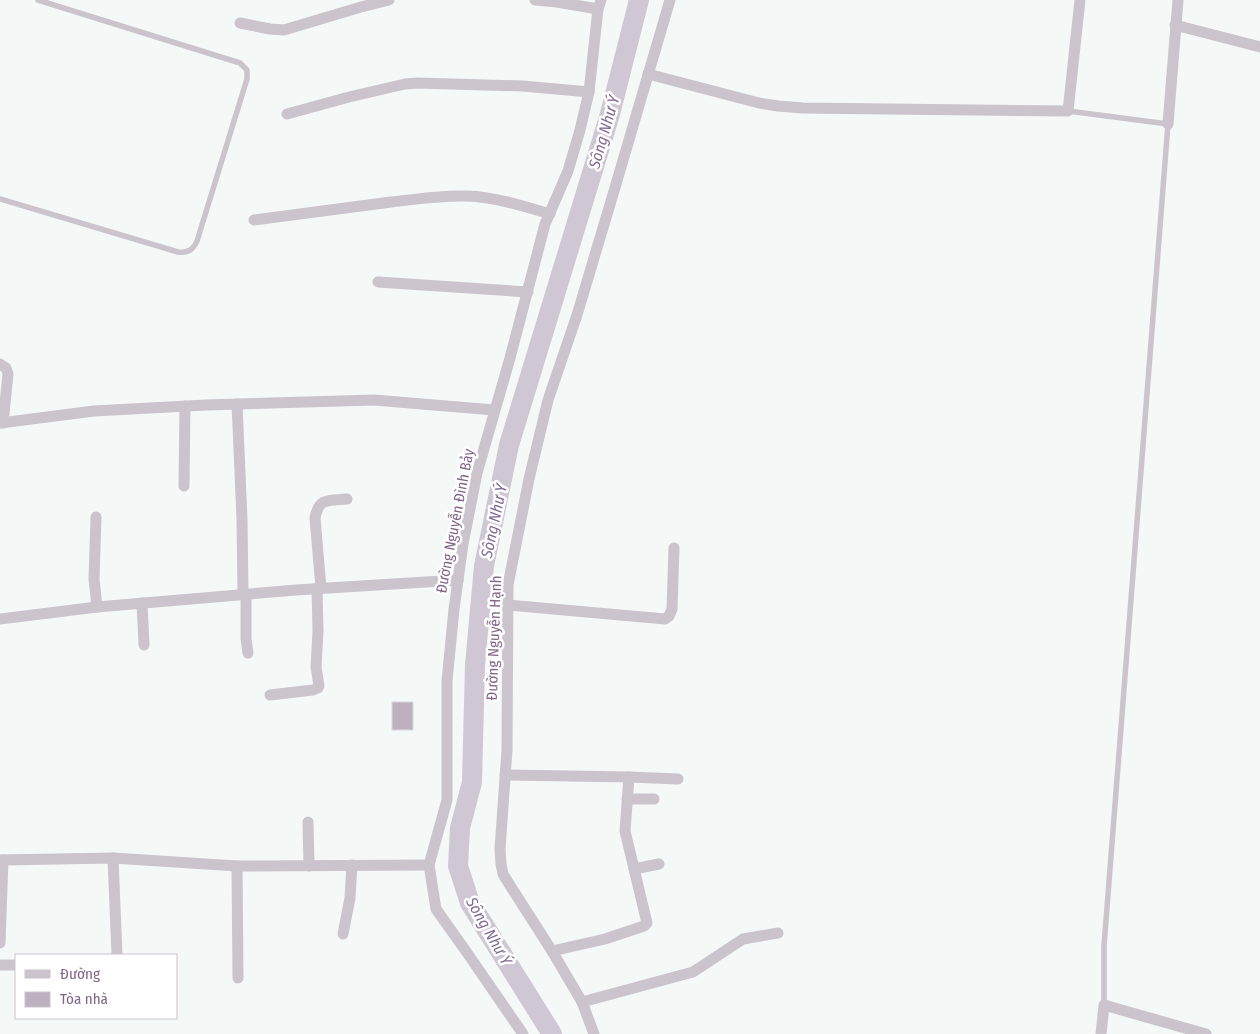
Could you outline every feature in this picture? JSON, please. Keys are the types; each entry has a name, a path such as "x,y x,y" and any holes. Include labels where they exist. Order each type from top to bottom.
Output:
{"street":[{"path":"240,23 284,30 389,0"},
{"path":"535,0 599,4"},
{"name":"Đường Nguyễn Hạnh","path":"594,1034 582,1002 552,951 510,887 501,864 500,849 507,750 508,585 529,479 548,400 577,315 670,0"},
{"path":"648,74 759,103 778,106 803,108 1068,111 1080,0"},
{"path":"1168,124 1178,0"},
{"name":"Đường Nguyễn Đình Bảy","path":"522,1034 436,910 429,865 447,800 446,681 463,544 477,473 528,292 545,224 568,170 580,130 589,92 599,4"},
{"path":"1175,25 1260,47"},
{"path":"287,114 349,97 417,83 523,86 589,92"},
{"path":"254,220 453,196 485,198 550,214"},
{"path":"378,282 528,292"},
{"path":"0,364 6,368 8,374 2,423 94,411 374,400 494,410"},
{"path":"237,404 248,653"},
{"path":"184,486 185,406"},
{"path":"270,695 313,690 319,686 316,667 319,588 315,518 320,503 347,499"},
{"path":"96,516 94,579 97,607"},
{"path":"507,605 665,619 669,616 672,609 674,548"},
{"path":"0,620 97,607 244,594 458,580"},
{"path":"142,603 144,645"},
{"path":"505,775 678,779"},
{"path":"552,951 605,939 644,926 647,923 625,831 629,777"},
{"path":"627,799 654,799"},
{"path":"308,822 309,866"},
{"path":"0,943 2,860 112,858 237,866 429,865"},
{"path":"112,858 117,954"},
{"path":"634,869 658,864"},
{"path":"343,934 350,898 352,865"},
{"path":"237,866 238,978"},
{"path":"582,1002 693,972 743,938 778,933"},
{"path":"0,965 15,965"},
{"path":"1101,1034 1104,1006 1206,1034"}],"lane":[{"path":"0,199 178,252 185,253 190,251 196,241 246,79 245,66 240,63 38,0"},
{"path":"1068,111 1168,124 1104,946 1104,1006"}],"building":[{"path":"392,702 413,702 413,730 392,730"}],"waterway":[{"name":"Sông Như Ý","path":"552,1034 470,903 458,866 460,828 472,782 475,665 484,566 509,445 610,114 639,0"}]}
